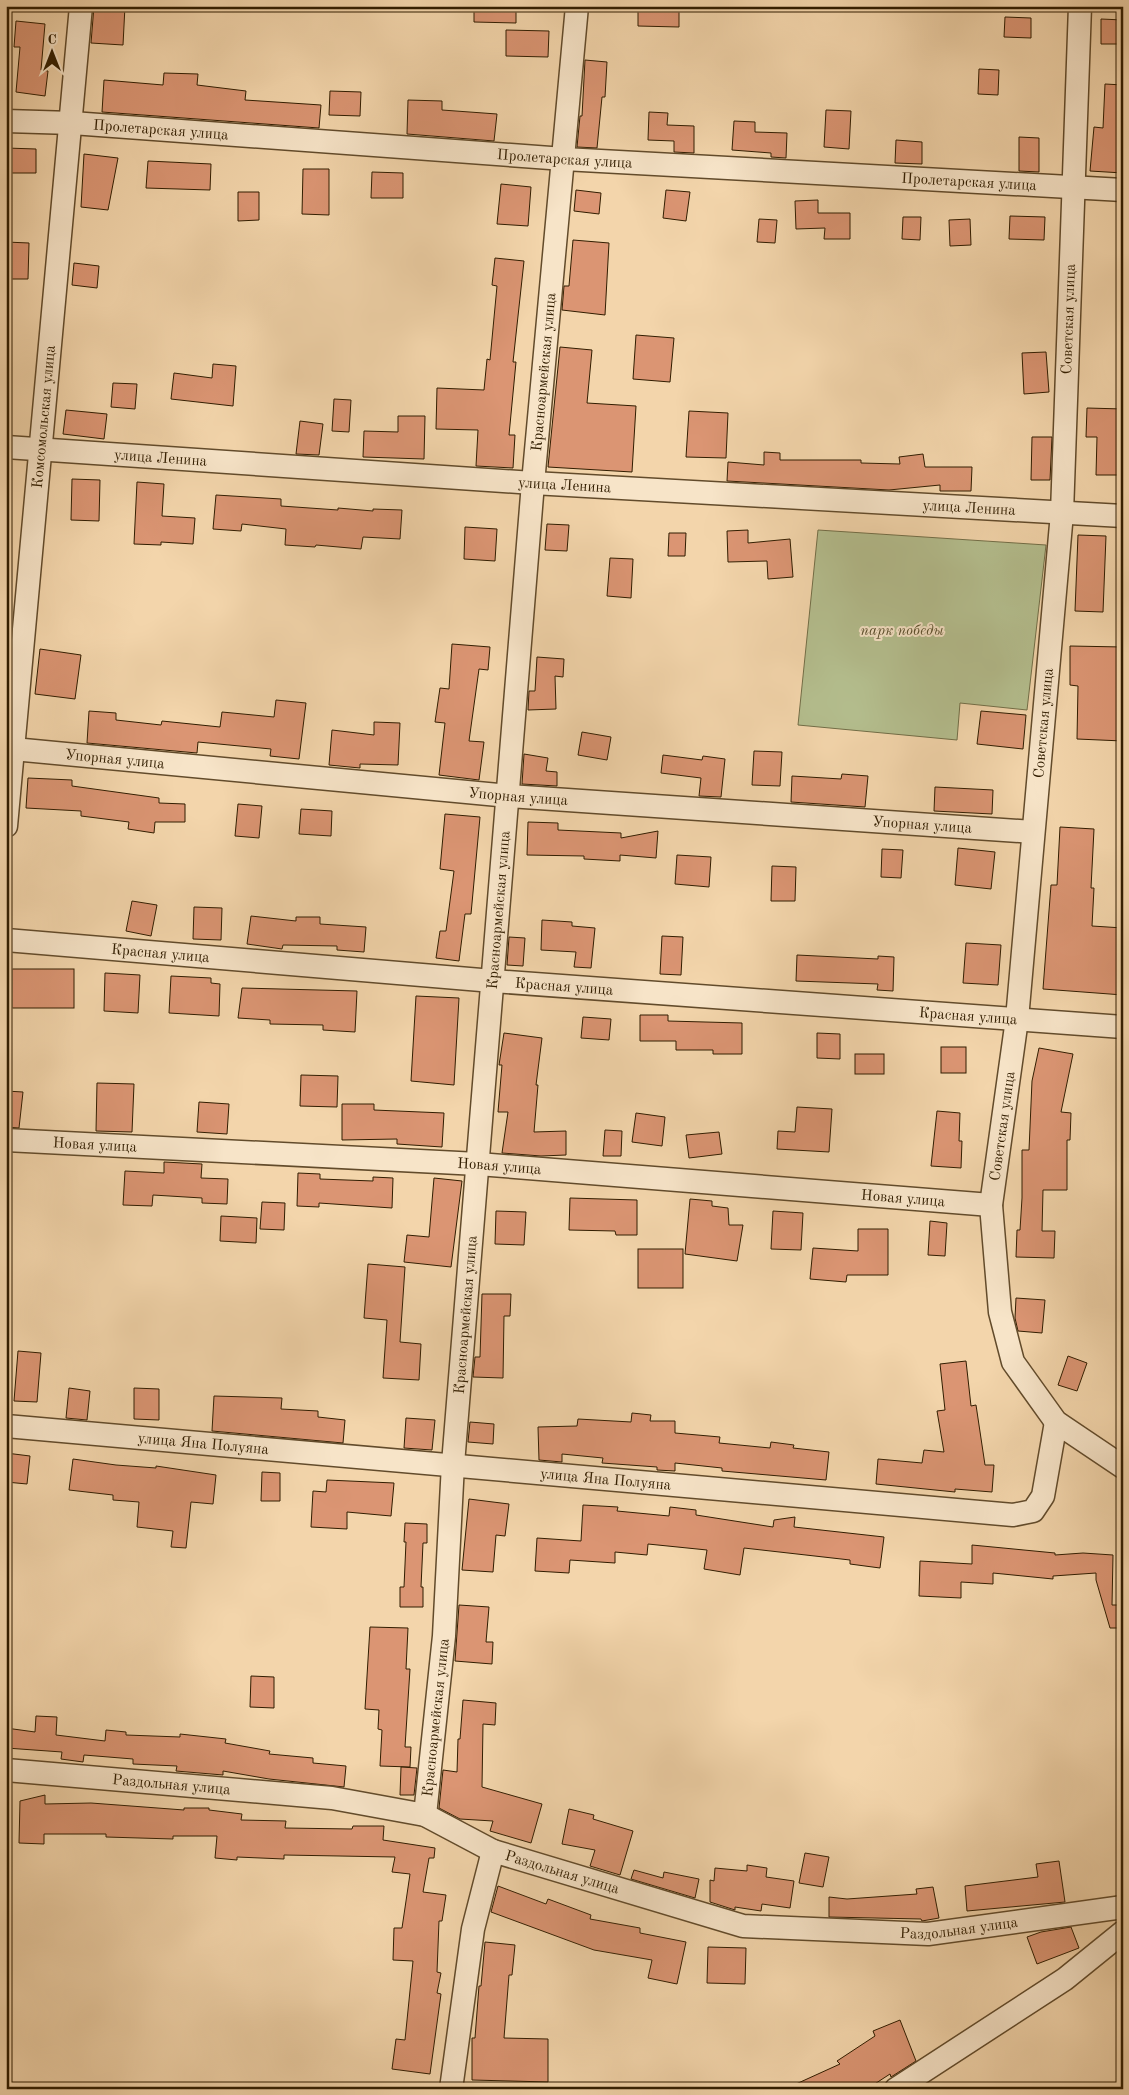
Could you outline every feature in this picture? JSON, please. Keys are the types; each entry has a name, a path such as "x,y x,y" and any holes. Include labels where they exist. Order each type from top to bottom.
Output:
{"street":[{"name":"Комсомольская улица","path":"6,826 10,752 72,123 81,6"},
{"name":"Красноармейская улица","path":"425,1815 444,1636 453,1464 492,981 509,796 533,483 577,6"},
{"name":"Советская улица","path":"1056,1422 1013,1362 1000,1312 991,1205 1017,1019 1062,513 1072,188 1080,6"},
{"name":"Пролетарская улица","path":"6,121 72,123 564,159 1123,190"},
{"name":"улица Ленина","path":"6,447 533,483 1123,516"},
{"name":"Упорная улица","path":"10,752 509,796 1033,832"},
{"name":"Красная улица","path":"6,940 492,981 1123,1028"},
{"name":"Новая улица","path":"6,1140 478,1164 991,1205"},
{"name":"улица Яна Полуяна","path":"6,1426 453,1464 1013,1515 1033,1511 1043,1496 1056,1422"},
{"path":"1056,1422 1123,1467"},
{"name":"Раздольная улица","path":"6,1770 332,1798 425,1815 493,1851 743,1926 928,1934 1123,1907"},
{"path":"452,2089 473,1929 493,1851"},
{"path":"896,2089 1065,1980 1123,1932"}],"green space":[{"name":"парк победы","path":"818,530 1046,545 1027,710 960,703 957,740 798,725"}],"building":[{"path":"94,6 125,6 123,45 91,43"},
{"path":"474,6 516,6 516,23 474,22"},
{"path":"638,6 679,7 679,27 638,26"},
{"path":"1005,17 1031,18 1031,38 1004,37"},
{"path":"1101,19 1123,20 1123,44 1101,44"},
{"path":"16,21 45,24 41,70 48,71 45,96 16,92 20,47 14,47"},
{"path":"506,30 549,31 548,57 506,56"},
{"path":"585,60 607,62 605,97 602,97 597,148 577,147 580,116 582,116"},
{"path":"979,69 999,70 998,95 978,94"},
{"path":"164,73 198,74 197,85 246,91 245,100 321,105 319,128 102,112 104,80 163,85"},
{"path":"1105,84 1123,85 1123,173 1090,171 1094,127 1103,128"},
{"path":"330,91 361,92 360,116 329,115"},
{"path":"408,100 442,101 442,110 497,114 494,141 407,134"},
{"path":"826,110 851,111 849,149 824,147"},
{"path":"649,112 668,113 667,125 694,126 694,153 674,152 674,141 648,140"},
{"path":"734,121 755,122 755,132 787,133 786,158 771,157 771,153 732,150"},
{"path":"1019,137 1039,138 1039,172 1019,171"},
{"path":"896,140 922,142 922,164 895,163"},
{"path":"6,148 36,149 36,173 6,173"},
{"path":"84,154 118,158 108,210 81,207"},
{"path":"148,161 211,164 210,190 146,188"},
{"path":"303,169 329,169 329,215 302,214"},
{"path":"372,172 403,173 403,198 371,198"},
{"path":"501,184 531,187 528,226 497,224"},
{"path":"576,190 601,193 599,214 574,211"},
{"path":"666,190 690,192 686,221 663,218"},
{"path":"238,192 259,192 259,220 238,221"},
{"path":"818,200 818,213 850,213 850,239 824,239 825,228 796,229 795,201"},
{"path":"1010,216 1045,217 1044,240 1009,239"},
{"path":"903,217 921,217 920,240 902,239"},
{"path":"759,219 777,220 775,243 757,242"},
{"path":"970,219 971,245 950,246 949,220"},
{"path":"573,240 609,243 605,315 562,310 564,286 569,286"},
{"path":"6,242 29,243 28,279 6,279"},
{"path":"495,258 524,261 513,362 516,362 509,435 515,435 513,468 476,466 478,430 436,429 437,388 484,390 487,359 490,360 497,286 492,285"},
{"path":"74,263 99,266 97,288 72,285"},
{"path":"636,335 674,338 670,382 633,379"},
{"path":"560,347 592,350 587,403 636,406 632,472 548,467"},
{"path":"1046,352 1049,392 1024,394 1022,353"},
{"path":"213,364 236,366 233,406 171,399 174,373 212,378"},
{"path":"113,383 137,384 135,409 111,407"},
{"path":"334,399 351,400 349,432 332,431"},
{"path":"1087,408 1123,409 1123,475 1096,475 1097,437 1086,437"},
{"path":"66,410 107,414 104,439 63,434"},
{"path":"689,411 728,413 726,458 686,457"},
{"path":"398,416 425,416 424,459 363,457 364,431 398,432"},
{"path":"300,421 323,424 319,455 296,454"},
{"path":"1032,437 1052,437 1050,480 1031,480"},
{"path":"764,452 780,453 780,460 861,460 861,463 900,464 899,457 923,454 925,467 972,467 971,491 940,491 940,485 889,490 727,481 728,462 764,465"},
{"path":"72,479 100,480 99,521 71,520"},
{"path":"137,482 164,484 162,516 195,518 193,544 161,542 161,545 134,544"},
{"path":"216,495 281,499 281,506 338,510 338,508 373,511 373,509 402,510 400,539 363,537 361,549 316,545 315,547 285,545 286,529 242,524 241,531 213,529"},
{"path":"547,524 569,525 567,551 545,550"},
{"path":"465,527 497,529 495,561 464,559"},
{"path":"748,530 748,543 790,539 793,577 768,579 767,561 728,562 727,531"},
{"path":"669,533 686,533 685,556 668,556"},
{"path":"1078,535 1106,536 1103,612 1075,611"},
{"path":"610,558 633,559 631,598 607,596"},
{"path":"452,644 490,647 488,670 479,669 469,741 484,742 479,780 439,775 445,723 435,722 440,688 449,689"},
{"path":"1070,646 1123,647 1123,741 1077,739 1078,686 1070,685"},
{"path":"40,649 81,655 75,699 35,694"},
{"path":"537,657 564,659 563,677 555,676 556,709 528,710 529,691 535,691"},
{"path":"276,700 306,703 299,759 270,756 271,749 198,742 197,753 87,743 89,711 116,713 116,720 161,725 162,721 220,727 222,712 274,717"},
{"path":"981,711 1026,715 1023,749 977,744"},
{"path":"374,722 400,723 398,765 360,764 360,768 329,765 332,730 374,735"},
{"path":"582,732 611,737 607,760 578,755"},
{"path":"754,751 782,752 780,786 752,785"},
{"path":"524,754 548,758 546,771 557,772 557,786 522,784"},
{"path":"663,755 702,760 703,756 725,759 721,797 699,796 701,778 661,773"},
{"path":"842,774 868,776 865,807 791,802 792,776 841,779"},
{"path":"28,778 72,780 72,786 159,798 159,803 185,804 185,822 155,822 154,833 128,829 129,822 81,816 81,811 26,808"},
{"path":"935,787 993,790 992,814 934,811"},
{"path":"238,804 262,806 259,838 235,836"},
{"path":"301,809 332,811 331,836 299,834"},
{"path":"445,814 480,817 471,914 465,914 459,961 436,958 440,931 446,931 454,871 440,869"},
{"path":"528,822 558,823 558,830 621,833 621,838 658,831 656,858 620,855 620,861 584,859 584,856 527,855"},
{"path":"1060,827 1094,829 1091,888 1094,888 1092,926 1123,928 1123,995 1043,989 1051,885 1057,885"},
{"path":"958,848 995,852 991,889 955,885"},
{"path":"882,849 903,850 901,878 881,877"},
{"path":"677,855 711,857 709,887 675,884"},
{"path":"772,866 796,867 795,901 771,901"},
{"path":"132,901 157,905 151,936 126,931"},
{"path":"194,907 222,908 221,940 193,939"},
{"path":"251,916 296,921 296,917 320,917 320,924 366,927 364,952 337,950 337,946 283,945 282,949 247,944"},
{"path":"542,920 572,922 572,926 595,928 591,968 574,967 576,952 541,950"},
{"path":"662,936 683,937 681,975 660,974"},
{"path":"509,937 525,938 523,966 507,965"},
{"path":"966,943 1001,945 998,985 963,983"},
{"path":"797,955 878,959 878,956 894,957 893,991 877,990 878,984 796,981"},
{"path":"12,969 74,969 74,1008 12,1008"},
{"path":"105,973 140,975 138,1013 104,1011"},
{"path":"171,976 211,978 211,983 220,984 219,1016 169,1013"},
{"path":"242,988 357,991 355,1032 323,1030 323,1025 270,1024 270,1020 238,1018"},
{"path":"416,996 459,998 454,1085 411,1081"},
{"path":"640,1015 668,1015 668,1021 742,1023 742,1054 713,1054 713,1050 676,1050 676,1041 640,1041"},
{"path":"583,1017 611,1019 609,1040 581,1038"},
{"path":"504,1033 542,1038 536,1085 538,1085 534,1132 566,1131 566,1155 541,1156 502,1153 508,1112 498,1112 502,1065 499,1065"},
{"path":"817,1033 840,1034 840,1059 817,1058"},
{"path":"941,1047 966,1047 966,1073 941,1073"},
{"path":"1039,1048 1073,1054 1061,1112 1071,1113 1070,1140 1067,1140 1067,1190 1043,1190 1042,1231 1055,1231 1054,1258 1016,1257 1017,1230 1020,1230 1022,1198 1022,1150 1029,1150 1032,1081"},
{"path":"855,1054 884,1054 884,1074 855,1074"},
{"path":"301,1075 338,1076 337,1107 300,1106"},
{"path":"97,1083 134,1084 132,1132 96,1131"},
{"path":"6,1091 23,1092 19,1128 6,1127"},
{"path":"199,1102 229,1104 227,1134 197,1132"},
{"path":"342,1104 374,1104 374,1110 444,1113 442,1147 397,1144 397,1139 342,1140"},
{"path":"797,1107 832,1109 829,1152 777,1149 778,1131 795,1132"},
{"path":"937,1111 960,1113 959,1141 962,1141 961,1168 931,1166"},
{"path":"636,1113 665,1117 662,1146 632,1142"},
{"path":"605,1130 622,1131 621,1156 603,1156"},
{"path":"719,1132 722,1154 689,1158 686,1135"},
{"path":"164,1162 202,1164 201,1178 228,1179 227,1204 202,1203 202,1198 153,1195 152,1206 123,1205 125,1171 164,1173"},
{"path":"298,1173 320,1174 320,1179 373,1181 373,1177 393,1178 392,1208 319,1203 319,1207 297,1206"},
{"path":"434,1178 462,1181 451,1267 404,1262 407,1235 429,1237"},
{"path":"570,1198 637,1200 637,1235 616,1235 615,1231 569,1230"},
{"path":"690,1199 712,1201 712,1206 728,1208 729,1225 743,1225 737,1261 685,1254"},
{"path":"262,1202 285,1203 284,1230 260,1229"},
{"path":"496,1211 526,1212 524,1245 495,1244"},
{"path":"773,1211 803,1213 801,1250 771,1249"},
{"path":"221,1216 257,1218 256,1243 220,1241"},
{"path":"930,1221 947,1223 945,1256 928,1255"},
{"path":"858,1229 888,1229 888,1275 847,1275 846,1282 810,1279 813,1248 858,1251"},
{"path":"638,1249 683,1249 683,1288 638,1288"},
{"path":"368,1264 405,1267 400,1342 421,1344 419,1380 383,1378 387,1320 364,1318"},
{"path":"482,1294 511,1294 510,1316 504,1316 503,1378 473,1377 475,1357 480,1357"},
{"path":"1016,1298 1045,1300 1042,1333 1018,1331 1015,1318"},
{"path":"18,1351 41,1353 37,1402 14,1401"},
{"path":"1068,1356 1087,1363 1077,1391 1058,1385"},
{"path":"966,1361 971,1406 976,1405 985,1465 994,1465 992,1492 955,1489 955,1492 876,1484 878,1459 922,1463 924,1450 944,1452 937,1411 945,1410 940,1364"},
{"path":"69,1388 90,1391 87,1420 66,1418"},
{"path":"134,1388 159,1389 159,1420 134,1419"},
{"path":"214,1396 282,1398 281,1409 318,1411 318,1417 345,1420 343,1443 212,1431"},
{"path":"632,1413 651,1415 650,1421 675,1421 675,1433 720,1437 719,1443 770,1448 771,1442 794,1445 793,1448 829,1452 826,1480 722,1471 722,1468 675,1463 675,1471 657,1470 657,1467 602,1463 603,1458 562,1454 562,1462 539,1460 538,1427 577,1426 578,1419 631,1422"},
{"path":"406,1418 435,1420 432,1450 404,1448"},
{"path":"470,1422 494,1424 493,1444 468,1442"},
{"path":"6,1453 30,1456 27,1484 6,1482"},
{"path":"73,1459 116,1465 156,1468 156,1466 216,1475 213,1504 191,1502 186,1548 171,1547 173,1531 137,1527 139,1502 113,1500 113,1495 69,1490"},
{"path":"262,1472 280,1473 280,1501 261,1501"},
{"path":"327,1480 394,1483 391,1516 347,1512 347,1529 311,1527 313,1491 326,1492"},
{"path":"469,1499 509,1504 505,1536 496,1535 493,1572 462,1570"},
{"path":"583,1505 618,1507 617,1511 669,1516 670,1507 696,1510 696,1515 773,1527 774,1520 795,1517 794,1527 884,1537 880,1568 850,1564 850,1560 744,1548 740,1575 704,1569 707,1550 648,1544 647,1555 615,1552 615,1563 570,1560 569,1573 535,1571 537,1538 581,1541"},
{"path":"405,1523 427,1524 427,1543 423,1543 421,1587 423,1587 423,1607 400,1607 400,1587 404,1587"},
{"path":"972,1545 1055,1553 1055,1555 1083,1553 1113,1555 1112,1605 1123,1605 1123,1628 1110,1628 1096,1580 1096,1573 1053,1576 1053,1579 993,1573 993,1584 961,1582 961,1598 919,1596 920,1561 972,1564"},
{"path":"459,1605 489,1607 486,1642 493,1642 492,1664 455,1661"},
{"path":"370,1627 408,1628 406,1669 410,1669 405,1747 411,1747 410,1767 380,1766 382,1730 378,1729 379,1710 365,1709"},
{"path":"251,1676 274,1677 274,1708 250,1707"},
{"path":"463,1700 496,1703 495,1725 483,1724 482,1787 542,1804 531,1843 490,1831 493,1821 460,1819 439,1808 443,1770 457,1772 458,1739 460,1739"},
{"path":"36,1716 57,1717 56,1735 105,1741 106,1730 126,1732 126,1735 180,1737 180,1734 226,1739 225,1743 270,1751 269,1754 313,1758 313,1763 346,1766 344,1787 269,1779 223,1771 223,1775 176,1771 177,1766 133,1764 133,1759 84,1755 83,1762 61,1759 62,1752 6,1748 6,1728 35,1732"},
{"path":"401,1767 417,1768 414,1795 400,1795"},
{"path":"45,1795 45,1804 91,1803 184,1810 184,1808 209,1808 209,1810 242,1814 241,1820 286,1821 285,1828 352,1829 353,1826 384,1826 383,1840 435,1848 434,1858 429,1858 423,1892 446,1895 442,1921 439,1921 437,1972 441,1973 437,1993 441,1994 430,2074 392,2069 396,2039 405,2040 413,1961 393,1960 394,1928 402,1928 410,1874 392,1872 395,1857 284,1855 284,1859 237,1857 237,1860 215,1858 217,1836 173,1836 173,1839 106,1837 106,1834 44,1834 44,1844 19,1843 20,1801"},
{"path":"569,1809 594,1815 593,1819 633,1831 620,1875 590,1866 595,1850 562,1844"},
{"path":"805,1853 829,1857 823,1887 799,1883"},
{"path":"1059,1861 1065,1902 967,1911 965,1886 1038,1877 1036,1864"},
{"path":"747,1865 767,1868 766,1877 794,1881 790,1908 762,1904 761,1911 735,1907 735,1910 710,1902 710,1880 714,1881 715,1868 747,1871"},
{"path":"634,1870 663,1878 664,1872 699,1879 695,1898 631,1879"},
{"path":"498,1886 546,1904 548,1899 591,1915 590,1919 640,1928 640,1933 686,1942 677,1984 648,1978 652,1960 594,1950 491,1912"},
{"path":"933,1887 939,1918 922,1921 921,1919 829,1917 829,1897 847,1899 917,1894 916,1889"},
{"path":"1071,1927 1079,1948 1037,1964 1027,1937 1041,1932"},
{"path":"485,1942 515,1945 512,1975 509,1975 504,2038 548,2039 548,2082 472,2080 472,2038 475,2038"},
{"path":"708,1947 746,1948 745,1984 707,1983"},
{"path":"900,2020 916,2061 891,2077 890,2074 867,2089 785,2089 840,2064 837,2061 875,2036 873,2031"}]}
